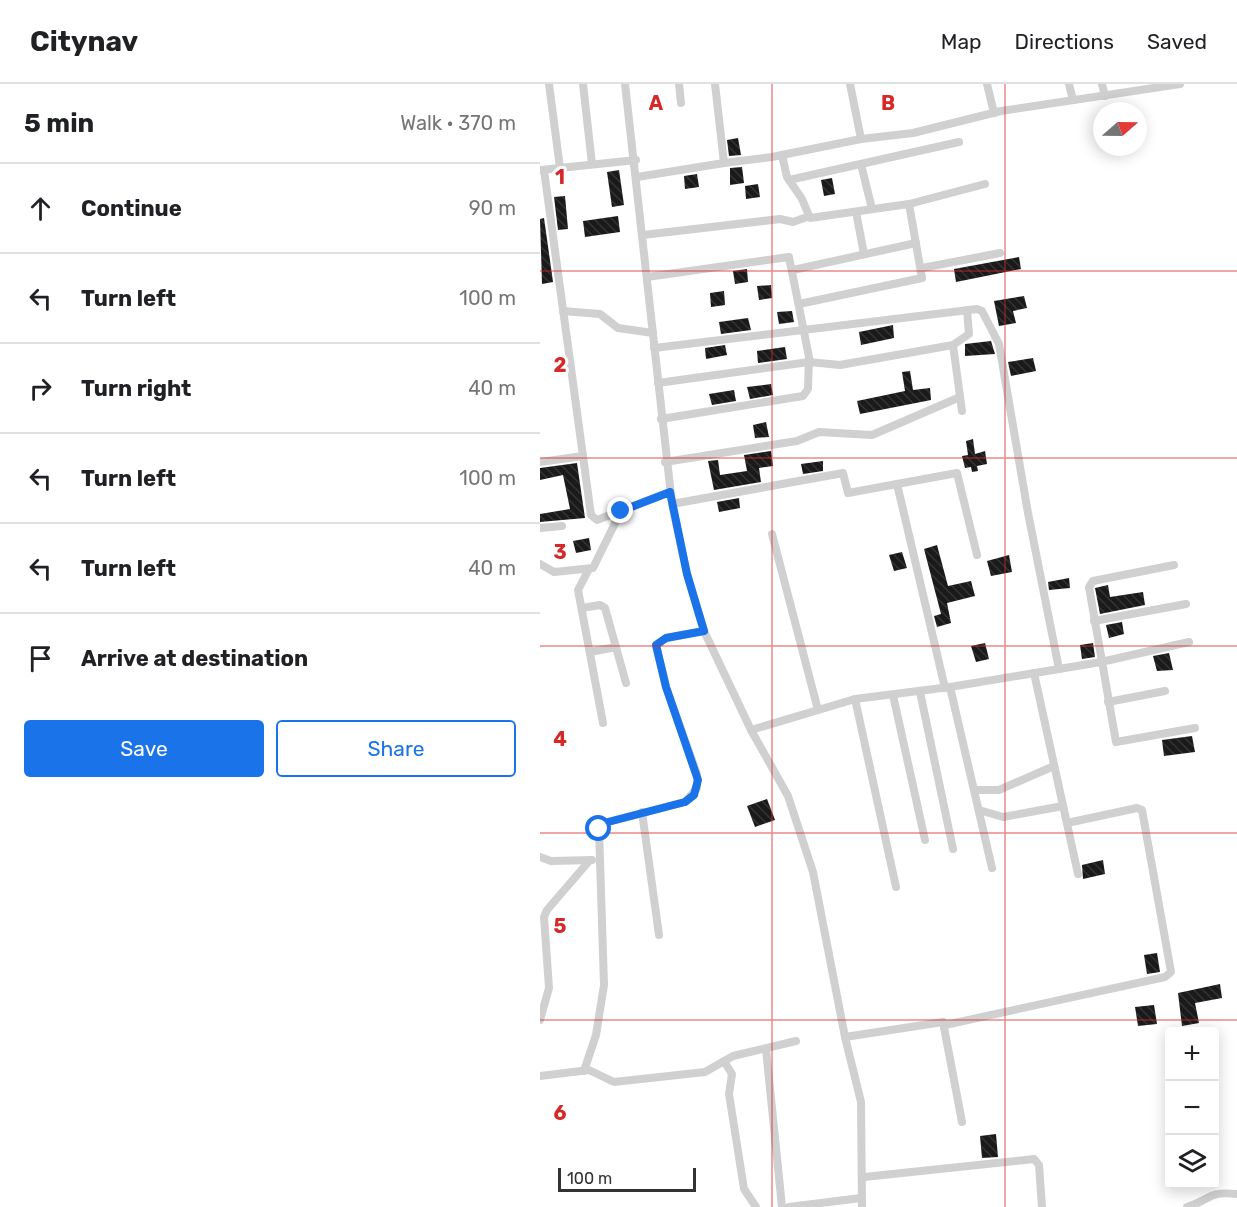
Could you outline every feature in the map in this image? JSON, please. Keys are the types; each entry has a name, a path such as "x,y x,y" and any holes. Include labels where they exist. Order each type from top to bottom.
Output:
{"street":[{"path":"549,84 560,168"},
{"path":"583,84 592,164"},
{"path":"626,84 638,177 665,462 672,504 687,574 704,631 751,730 788,796 813,872 845,1037 861,1102 864,1177 862,1207"},
{"path":"679,84 681,102"},
{"path":"715,84 724,163"},
{"path":"850,84 861,139"},
{"path":"987,84 994,113"},
{"path":"1069,84 1073,100"},
{"path":"1102,84 1105,96"},
{"path":"638,177 782,155 861,139 913,133 994,113 1105,96 1138,87 1180,84"},
{"path":"789,180 959,142"},
{"path":"782,155 789,180 803,201 807,217"},
{"path":"636,160 542,170 593,519 670,492"},
{"path":"861,164 872,209"},
{"path":"643,235 780,219 794,222 807,217 909,204 985,184"},
{"path":"799,304 920,279 923,276 922,268 909,204"},
{"path":"856,212 864,254"},
{"path":"793,270 916,243"},
{"path":"922,268 1000,253"},
{"path":"647,277 787,257 793,270 809,362 808,389 802,396 661,419"},
{"path":"654,348 967,310 982,311 999,344 1028,513 1059,669"},
{"path":"658,383 809,362 840,365 953,345 969,334 967,310"},
{"path":"563,311 600,314 618,328 653,333"},
{"path":"953,345 962,411"},
{"path":"665,462 797,441 819,432 872,435 960,397"},
{"path":"540,462 583,456"},
{"path":"672,504 843,473 848,493 957,473 977,555"},
{"path":"897,484 992,868"},
{"path":"603,723 578,590 589,569 595,565 621,511"},
{"path":"540,528 562,526"},
{"path":"772,534 818,710"},
{"path":"540,564 554,572 589,569"},
{"path":"1174,565 1089,583 1116,742 1195,728"},
{"path":"1094,621 1186,604"},
{"path":"582,608 602,606 626,683"},
{"path":"584,1071 595,1041 604,985 599,857 602,825 642,812 685,802 697,789 697,774 666,687 656,645 666,638 704,631"},
{"path":"751,730 855,699 947,688 1101,662 1189,642"},
{"path":"590,652 615,647"},
{"path":"1034,673 1078,874"},
{"path":"1108,702 1165,691"},
{"path":"920,692 953,849"},
{"path":"893,695 925,840"},
{"path":"855,699 896,887"},
{"path":"974,790 999,790 1054,766"},
{"path":"979,810 1003,817 1063,806"},
{"path":"845,1037 941,1022 945,1025 1169,976 1171,972 1142,810 1137,808 1067,823"},
{"path":"642,812 659,935"},
{"path":"540,857 551,861 590,860 599,857"},
{"path":"540,1020 549,988 545,913 590,860"},
{"path":"945,1025 962,1122"},
{"path":"540,1076 589,1070 614,1082 705,1072 724,1061 796,1041"},
{"path":"766,1049 782,1207"},
{"path":"724,1061 732,1074 729,1094 744,1189 756,1207"},
{"path":"864,1177 1034,1159 1039,1165 1042,1207"},
{"path":"1187,1207 1199,1203 1216,1192 1237,1194"},
{"path":"789,1207 861,1198"}],"building":[{"path":"738,138 741,155 729,156 727,140"},
{"path":"742,167 744,183 730,185 730,168"},
{"path":"619,170 624,205 612,207 607,172"},
{"path":"697,174 699,187 685,189 684,176"},
{"path":"832,178 835,194 824,196 821,180"},
{"path":"758,184 760,197 746,199 745,186"},
{"path":"565,196 568,229 558,230 554,197"},
{"path":"618,216 620,232 585,237 583,221"},
{"path":"544,218 553,282 542,284 540,219"},
{"path":"1019,257 1021,269 956,282 954,269"},
{"path":"747,269 748,282 735,284 733,271"},
{"path":"771,285 772,298 759,300 757,286"},
{"path":"724,291 725,305 711,307 710,293"},
{"path":"1024,296 1027,308 1013,311 1016,323 999,326 994,301"},
{"path":"792,311 794,322 779,324 777,312"},
{"path":"748,318 751,330 721,334 719,322"},
{"path":"893,325 894,338 861,345 859,332"},
{"path":"991,341 995,354 965,356 965,344"},
{"path":"725,345 727,355 706,359 705,348"},
{"path":"785,347 787,359 758,363 757,351"},
{"path":"1033,358 1036,371 1011,376 1008,362"},
{"path":"910,371 913,390 930,388 931,400 860,414 857,401 905,391 902,372"},
{"path":"771,384 773,395 750,399 747,387"},
{"path":"734,390 736,401 712,405 709,394"},
{"path":"766,422 769,437 755,438 753,425"},
{"path":"973,439 975,454 985,451 987,464 977,466 978,471 972,472 971,467 965,468 962,456 968,455 966,441"},
{"path":"771,451 773,466 759,468 761,482 714,490 708,461 718,460 720,475 747,471 744,455"},
{"path":"823,461 823,471 803,474 801,464"},
{"path":"577,463 585,518 540,522 540,514 570,509 563,475 540,480 540,468"},
{"path":"739,498 740,508 719,512 717,502"},
{"path":"589,538 591,550 576,553 573,541"},
{"path":"937,545 948,586 971,581 975,596 947,603 951,623 937,627 934,616 941,614 924,549"},
{"path":"902,552 907,568 894,571 889,555"},
{"path":"1009,555 1012,572 991,576 987,561"},
{"path":"1069,578 1070,588 1049,590 1048,582"},
{"path":"1108,585 1110,597 1143,592 1145,605 1100,614 1095,588"},
{"path":"1122,622 1124,634 1109,638 1106,625"},
{"path":"985,643 989,659 976,662 971,646"},
{"path":"1093,643 1095,657 1082,659 1080,645"},
{"path":"1169,653 1173,670 1157,671 1153,656"},
{"path":"1192,736 1195,752 1164,756 1162,740"},
{"path":"767,799 775,820 755,827 747,806"},
{"path":"1103,860 1105,874 1083,879 1082,865"},
{"path":"1157,953 1160,972 1147,974 1144,955"},
{"path":"1220,984 1222,998 1195,1003 1199,1023 1182,1026 1178,993"},
{"path":"1154,1005 1157,1024 1138,1026 1135,1007"},
{"path":"996,1134 998,1157 982,1158 980,1136"}],"route":[{"path":"599,829 608,822 685,802 694,795 698,780 666,687 656,645 660,640 666,638 704,631 687,574 670,492 621,511"}]}
